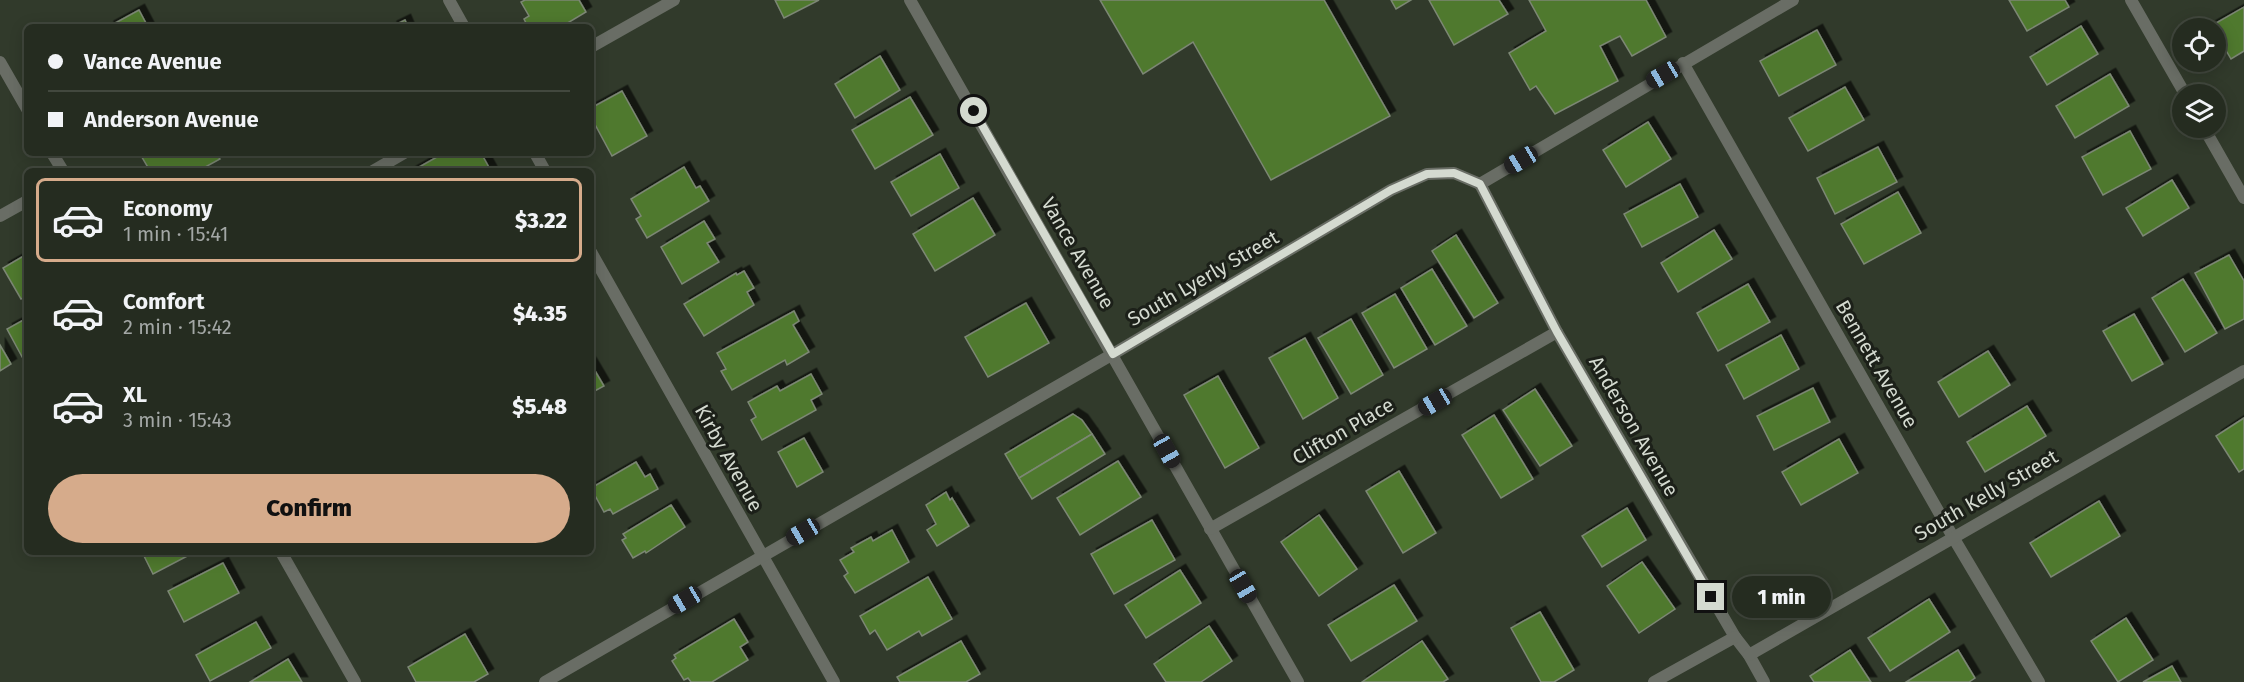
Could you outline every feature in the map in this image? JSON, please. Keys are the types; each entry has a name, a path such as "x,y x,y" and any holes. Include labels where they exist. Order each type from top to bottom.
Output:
{"street":[{"path":"449,0 462,24"},
{"path":"594,45 674,0"},
{"name":"Vance Avenue","path":"910,0 1298,682"},
{"path":"1480,184 1793,0"},
{"path":"2132,0 2179,84"},
{"path":"0,62 24,104"},
{"name":"Bennett Avenue","path":"1683,63 1953,537 2039,682"},
{"path":"2210,138 2244,198"},
{"path":"378,168 399,156"},
{"name":"South Lyerly Street","path":"545,682 1113,354 1391,190 1427,174 1454,173 1480,184"},
{"name":"Anderson Avenue","path":"1480,184 1557,332 1735,637 1764,682"},
{"path":"0,216 24,203"},
{"name":"Kirby Avenue","path":"594,257 834,682"},
{"name":"Clifton Place","path":"1210,529 1557,332"},
{"name":"South Kelly Street","path":"1749,656 2244,370"},
{"path":"283,555 355,682"},
{"path":"1654,682 1735,637"}],"building":[{"path":"525,0 579,0 586,12 566,24 526,24 524,19 529,16 521,2"},
{"path":"775,0 819,0 784,18"},
{"path":"1100,0 1324,0 1390,116 1271,180 1193,42 1143,74"},
{"path":"1391,0 1411,0 1396,9"},
{"path":"1429,0 1499,0 1508,14 1454,45"},
{"path":"1529,0 1646,0 1666,37 1632,56 1620,36 1600,46 1618,81 1555,114 1536,86 1530,90 1509,53 1546,31"},
{"path":"2009,0 2065,0 2069,7 2027,31"},
{"path":"2244,7 2244,51 2231,59 2226,50 2225,18"},
{"path":"139,10 146,24 113,24"},
{"path":"2081,26 2098,54 2047,85 2030,57"},
{"path":"1817,30 1836,65 1779,96 1760,61"},
{"path":"880,56 900,90 855,118 835,84"},
{"path":"2110,74 2129,106 2075,138 2056,106"},
{"path":"1845,87 1864,120 1808,151 1789,118"},
{"path":"622,91 647,136 612,156 594,123 594,106"},
{"path":"910,97 933,135 875,169 852,130"},
{"path":"1648,122 1671,159 1626,187 1603,150"},
{"path":"2130,131 2151,169 2103,195 2082,157"},
{"path":"1878,147 1897,182 1835,214 1817,178"},
{"path":"940,154 959,188 911,216 891,182"},
{"path":"141,156 218,156 220,159 204,168 148,168"},
{"path":"439,156 483,156 489,168 417,168"},
{"path":"684,167 696,188 700,186 709,201 647,238 636,219 641,216 631,199"},
{"path":"2172,180 2189,208 2143,236 2126,208"},
{"path":"1680,184 1698,217 1642,247 1624,214"},
{"path":"1898,192 1921,233 1864,264 1841,224"},
{"path":"973,198 995,235 935,271 913,234"},
{"path":"704,221 715,239 707,243 719,262 682,284 661,247"},
{"path":"1714,230 1732,259 1678,292 1661,263"},
{"path":"1456,235 1498,303 1474,318 1432,251"},
{"path":"2229,255 2244,281 2244,319 2225,329 2195,273"},
{"path":"24,256 24,298 21,299 3,268"},
{"path":"1432,269 1467,326 1435,345 1401,288"},
{"path":"744,271 754,288 747,292 754,305 704,336 684,304 736,273 737,275"},
{"path":"2183,279 2217,333 2185,352 2152,298"},
{"path":"1748,284 1770,322 1718,351 1697,313"},
{"path":"1395,294 1427,349 1394,368 1362,313"},
{"path":"1026,303 1049,343 988,377 965,337"},
{"path":"794,311 799,321 793,325 809,352 787,365 785,360 732,390 721,371 726,369 717,353"},
{"path":"2134,314 2163,364 2132,381 2103,331"},
{"path":"1351,319 1383,375 1351,394 1318,338"},
{"path":"24,320 24,360 7,329"},
{"path":"1781,335 1799,369 1744,399 1726,365"},
{"path":"1305,338 1338,398 1303,419 1269,358"},
{"path":"0,345 11,364 0,371"},
{"path":"1988,351 2010,385 1959,417 1938,382"},
{"path":"594,369 604,386 594,391"},
{"path":"811,374 822,394 811,400 816,410 762,440 751,420 756,417 748,402 777,386 780,391"},
{"path":"1218,376 1259,448 1225,468 1184,395"},
{"path":"1813,388 1830,422 1774,450 1757,416"},
{"path":"1535,389 1572,446 1540,466 1503,410"},
{"path":"2027,406 2046,436 1985,472 1967,442"},
{"path":"1073,414 1082,420 1092,434 1019,478 1005,454"},
{"path":"1494,415 1533,479 1501,498 1462,435"},
{"path":"2244,418 2244,469 2239,472 2216,436"},
{"path":"1092,434 1105,454 1032,499 1019,478"},
{"path":"804,438 823,472 797,487 778,452"},
{"path":"1839,439 1858,473 1801,505 1782,472"},
{"path":"1118,461 1141,497 1080,535 1057,498"},
{"path":"636,462 645,477 650,474 658,489 613,514 610,509 604,512 594,494 594,486"},
{"path":"1399,471 1436,533 1403,553 1366,491"},
{"path":"946,492 969,526 937,546 927,530 936,524 926,505"},
{"path":"2099,501 2120,536 2051,577 2030,543"},
{"path":"671,505 685,527 646,553 645,551 633,558 622,540 626,538 623,534"},
{"path":"1627,508 1646,540 1602,567 1582,536"},
{"path":"1319,515 1357,569 1319,596 1281,542"},
{"path":"1152,520 1175,560 1114,594 1091,554"},
{"path":"892,530 909,562 855,593 844,576 848,573 840,560 854,552 851,548 871,537 873,541"},
{"path":"144,555 189,555 153,574"},
{"path":"1642,562 1675,609 1639,633 1607,586"},
{"path":"223,563 239,593 184,622 168,591"},
{"path":"1180,570 1201,603 1146,638 1125,605"},
{"path":"928,577 952,619 922,636 919,631 887,650 875,630 870,634 860,616"},
{"path":"1394,585 1417,621 1351,661 1328,625"},
{"path":"1929,599 1950,632 1890,671 1868,638"},
{"path":"1540,612 1574,670 1554,682 1541,682 1511,628"},
{"path":"2126,618 2153,660 2118,682 2091,641"},
{"path":"734,619 748,642 740,647 748,660 712,682 691,682 688,678 684,680 672,661 676,658 674,655"},
{"path":"256,622 271,648 210,681 196,655"},
{"path":"1209,626 1232,661 1201,682 1166,682 1154,664"},
{"path":"465,634 488,674 474,682 416,682 408,667"},
{"path":"961,641 980,674 966,682 900,682 897,677"},
{"path":"1422,641 1448,679 1443,682 1362,682"},
{"path":"1850,650 1871,682 1814,682 1810,676"},
{"path":"1958,650 1975,678 1969,682 1906,682"},
{"path":"288,659 302,682 250,682"},
{"path":"2172,666 2181,682 2143,682"}],"route":[{"path":"974,111 1113,354 1391,190 1427,174 1454,173 1480,184 1557,332 1711,597"}]}
